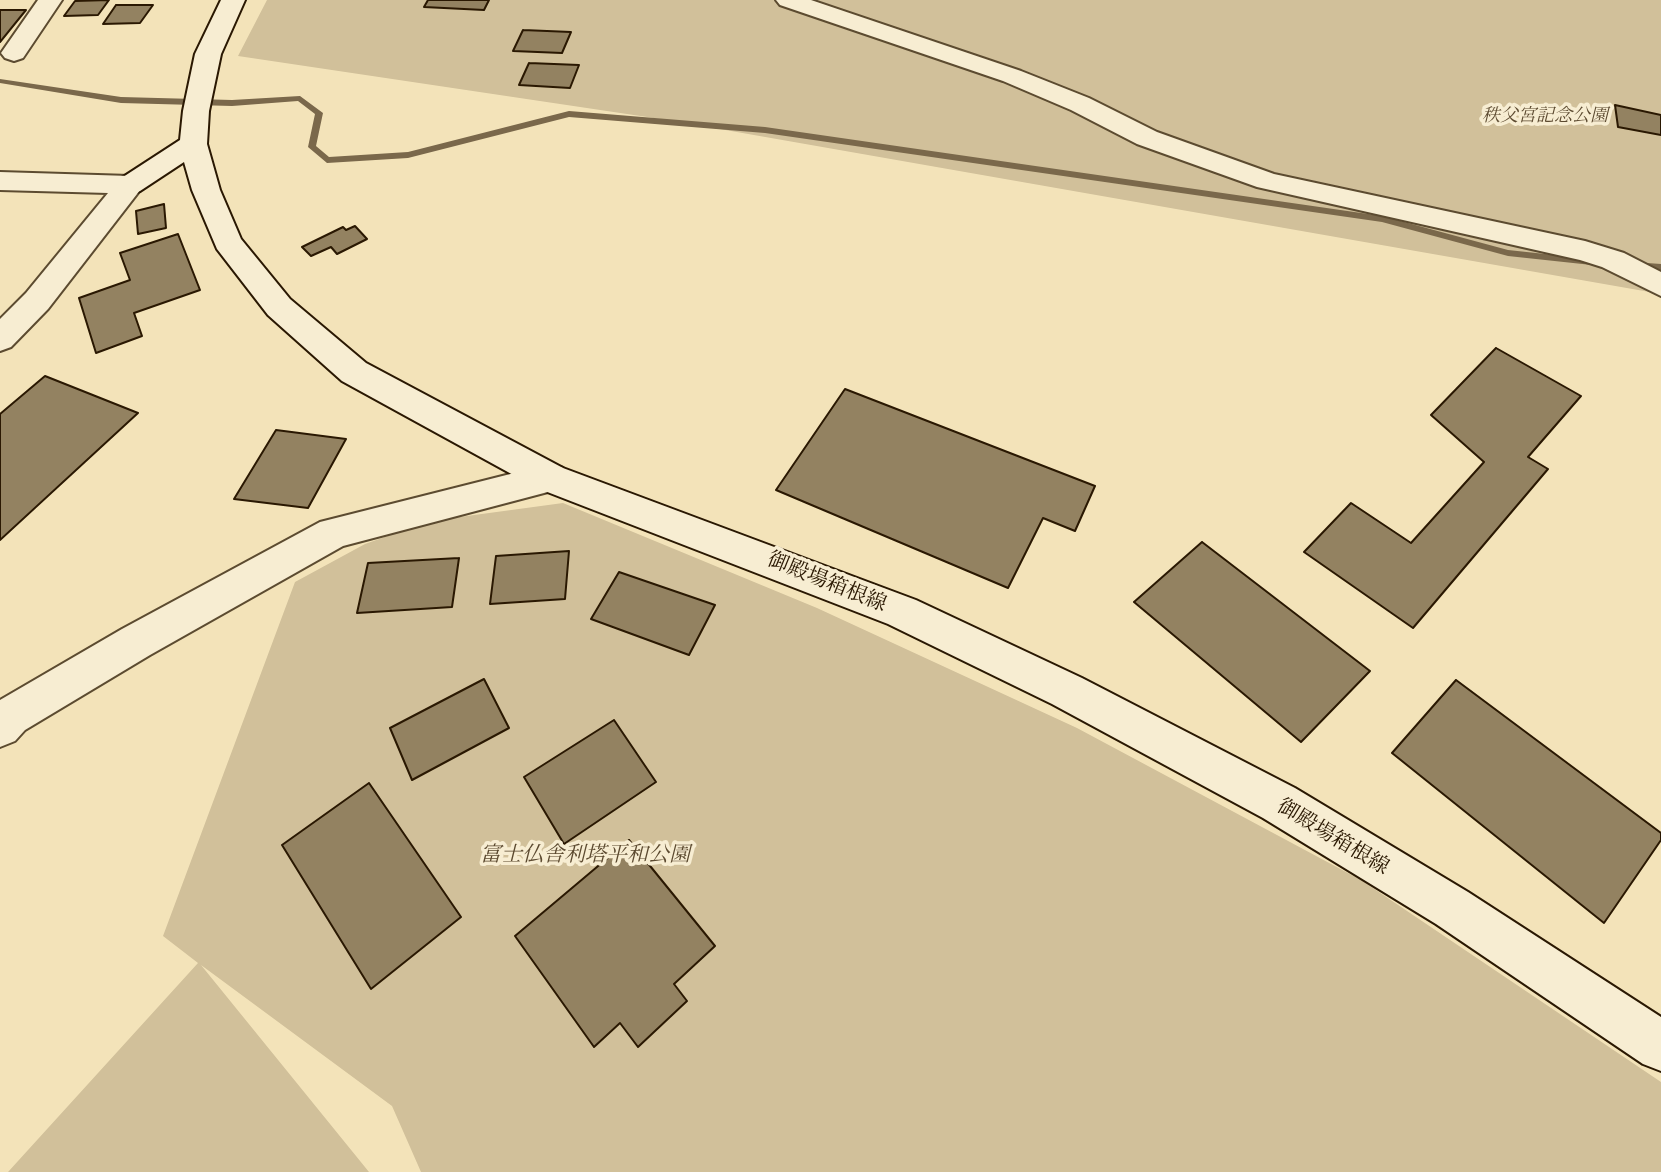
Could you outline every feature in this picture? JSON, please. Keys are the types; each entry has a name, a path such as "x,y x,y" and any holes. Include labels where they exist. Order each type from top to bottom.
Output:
{"street":[{"path":"13,53 50,0"},
{"name":"御殿場箱根線","path":"233,0 208,54 196,111 194,144 206,190 228,242 279,307 354,372 550,478 902,612 1067,691 1279,803 1452,908 1661,1046"},
{"path":"788,0 1012,76 1080,104 1147,138 1267,181 1585,251 1613,260 1661,285"},
{"path":"0,339 37,300 130,185 194,144"},
{"path":"0,181 130,185"},
{"path":"0,727 10,716 136,642 333,533 550,478"}],"green space":[{"name":"秩父宮記念公園","path":"267,0 1661,0 1661,294 674,121 238,56"},
{"name":"富士仏舎利塔平和公園","path":"563,503 817,608 1077,728 1361,880 1661,1082 1661,1172 421,1172 392,1106 201,965 369,1172 8,1172 198,963 163,936 295,582 365,544 430,521"}],"building":[{"path":"109,0 98,15 64,16 75,1"},
{"path":"428,0 489,0 484,10 424,7"},
{"path":"116,5 153,5 140,23 103,24"},
{"path":"0,10 26,10 0,42"},
{"path":"523,30 571,32 562,53 513,51"},
{"path":"529,63 579,65 570,88 519,85"},
{"path":"1615,105 1661,115 1661,135 1618,127"},
{"path":"164,204 166,228 138,234 136,211"},
{"path":"355,226 367,239 337,254 331,247 311,256 302,247 343,227 346,230"},
{"path":"178,234 200,290 134,313 142,336 96,353 79,298 130,280 120,253"},
{"path":"1496,348 1581,396 1528,457 1548,469 1413,628 1304,552 1351,503 1411,543 1484,462 1431,415"},
{"path":"45,376 138,413 0,540 0,414"},
{"path":"845,389 1095,486 1075,531 1043,518 1008,588 776,490"},
{"path":"276,430 346,439 308,508 234,499"},
{"path":"1202,542 1370,671 1301,742 1134,602"},
{"path":"569,551 565,599 490,604 496,556"},
{"path":"459,558 452,607 357,613 368,563"},
{"path":"619,572 715,605 689,655 591,619"},
{"path":"484,679 509,728 412,780 390,728"},
{"path":"1456,680 1661,833 1661,840 1604,923 1392,753"},
{"path":"614,720 656,782 564,844 524,777"},
{"path":"369,783 461,917 371,989 282,845"},
{"path":"629,840 715,946 674,984 687,1001 638,1047 620,1023 594,1047 515,936"}],"waterway":[{"path":"0,81 121,100 232,103 300,98 319,113 312,147 327,160 408,155 569,114 765,130 971,159 1382,219 1508,253 1601,263"},
{"path":"1633,265 1661,267"}]}
